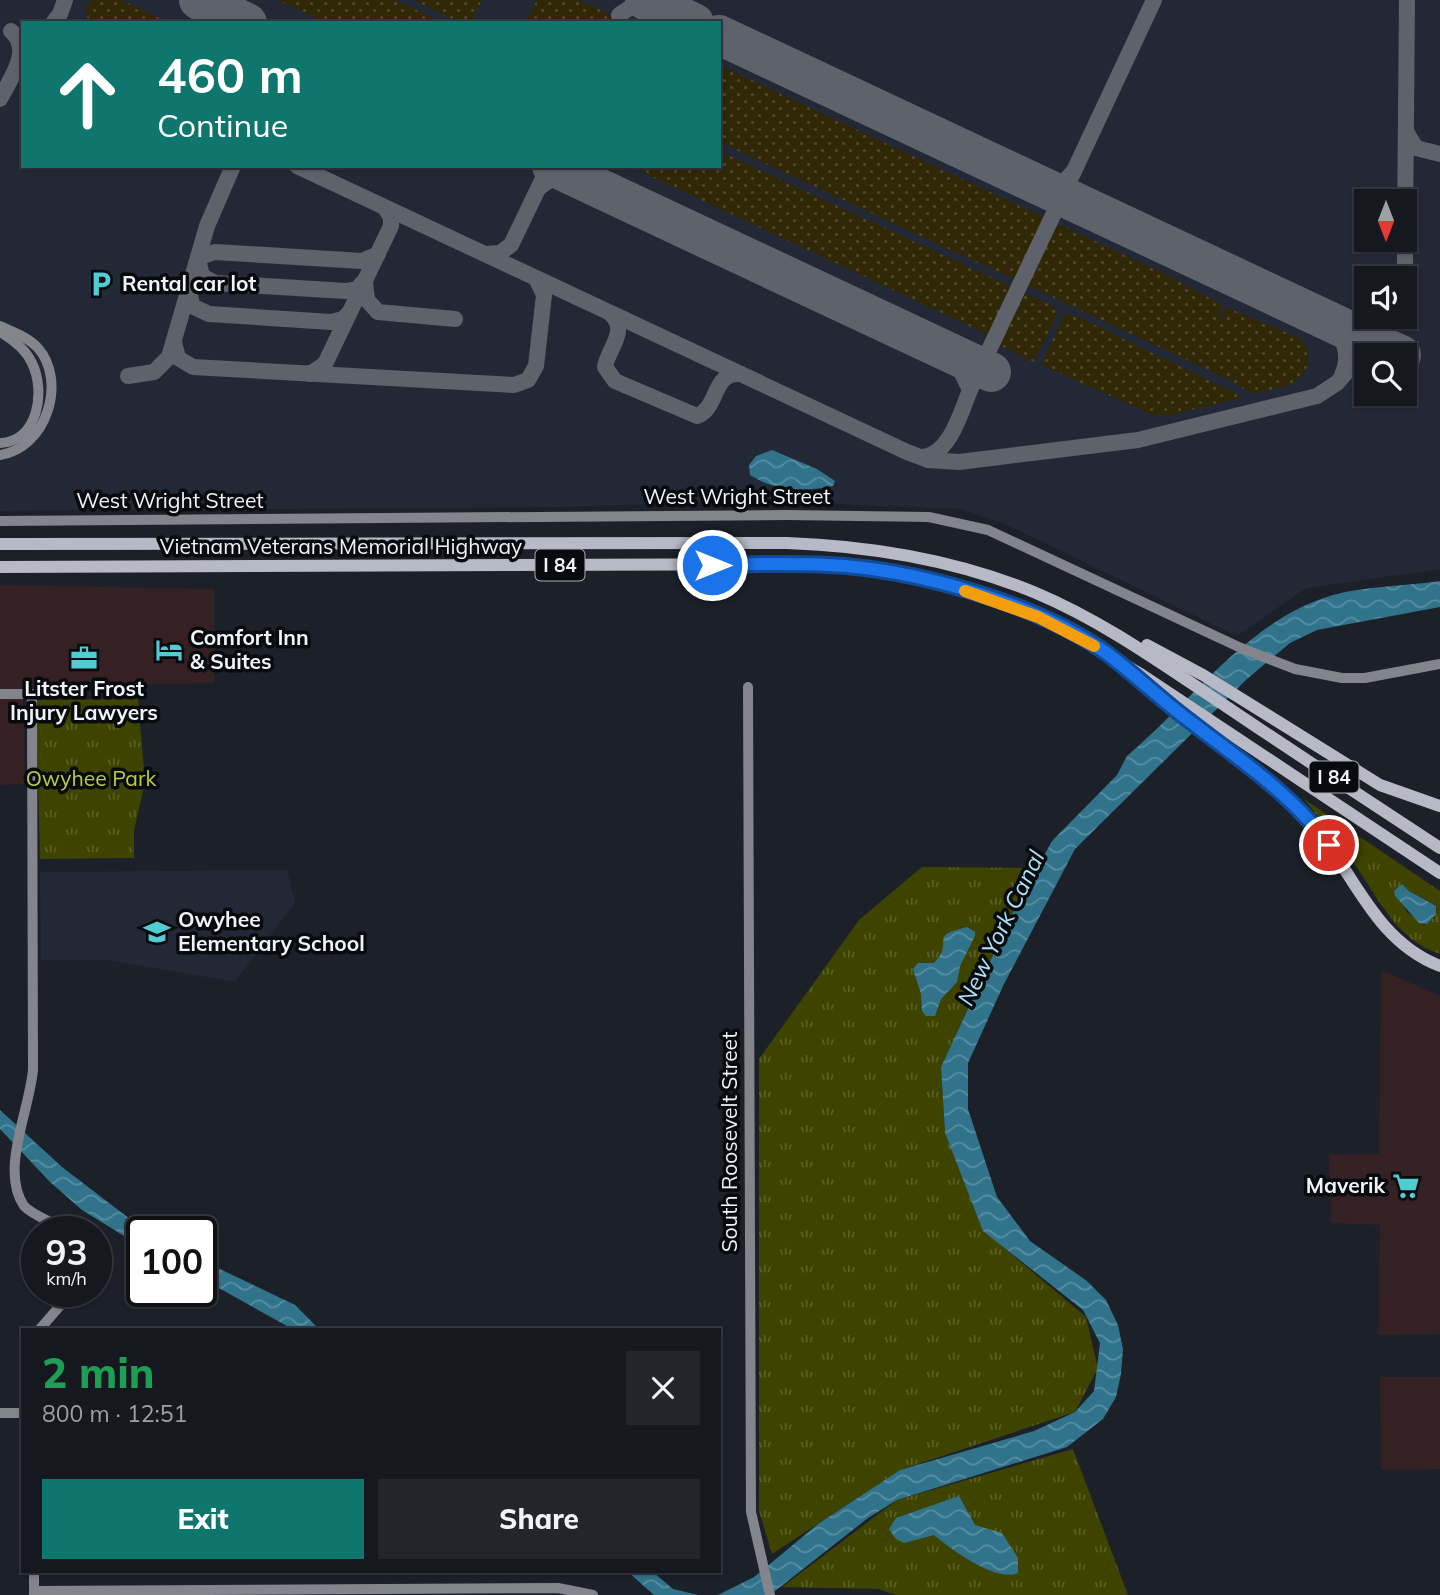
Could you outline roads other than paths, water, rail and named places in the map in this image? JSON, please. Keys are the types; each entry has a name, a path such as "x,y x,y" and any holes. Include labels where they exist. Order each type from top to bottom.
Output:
{"highway":[{"name":"Vietnam Veterans Memorial Highway","path":"0,544 828,544 903,554 960,567 1058,603 1123,638 1198,680 1228,708 1440,848"},
{"name":"Vietnam Veterans Memorial Highway","path":"0,569 831,565 916,578 971,592 1038,617 1104,651 1208,727"},
{"path":"1198,680 1238,696 1380,785 1440,806"},
{"path":"1208,727 1298,807 1329,845 1387,932 1407,949 1440,967"},
{"name":"I 84","path":"1208,727 1440,873"}],"street":[{"path":"0,326 22,336 38,348 47,366 45,424 28,445 0,455"},
{"path":"0,332 32,362 38,393 36,412 30,426 20,437 0,443"},
{"name":"West Wright Street","path":"0,521 787,515 929,517 988,530 1272,661 1342,678 1389,676 1440,664"},
{"name":"South Roosevelt Street","path":"748,687 751,1513 770,1595"},
{"path":"0,694 32,694 33,1070 31,1093 14,1145 9,1173 15,1196 25,1208 38,1216"},
{"path":"41,1328 59,1307"},
{"path":"0,1413 21,1413"},
{"path":"34,1573 34,1593 558,1588 593,1595"}],"water":[{"path":"772,450 817,469 835,481 833,486 790,489 750,475 749,465 756,456"},
{"path":"1440,581 1440,607 1317,630 1290,643 1247,679 1075,849 1004,984 968,1063 968,1109 997,1197 1030,1241 1087,1281 1106,1300 1118,1325 1123,1349 1121,1374 1116,1397 1103,1419 1067,1447 897,1500 868,1518 770,1595 718,1595 754,1577 818,1524 900,1470 1034,1431 1075,1412 1094,1391 1100,1343 1083,1310 983,1231 945,1133 941,1067 1012,914 1052,841 1117,775 1127,756 1222,664 1274,623 1333,595"},
{"path":"1402,884 1436,906 1436,914 1427,924 1419,923 1395,896 1394,891"},
{"path":"967,927 975,932 975,936 960,966 957,982 941,999 935,1016 926,1016 922,1011 921,994 913,969 918,963 934,963 943,949 944,937"},
{"path":"0,1110 62,1167 126,1216 126,1237 112,1228 112,1216 92,1216 82,1210 50,1182 0,1129"},
{"path":"217,1268 295,1305 318,1328 290,1328 217,1287"},
{"path":"959,1496 975,1525 1002,1533 1018,1558 1018,1573 1009,1575 986,1569 962,1556 934,1535 904,1543 896,1539 889,1529 896,1518"},
{"path":"629,1573 654,1573 673,1589 698,1595 654,1595"}],"place":[{"name":"Rental car lot","path":"101,284"},
{"name":"Comfort Inn & Suites","path":"169,650"},
{"name":"Litster Frost Injury Lawyers","path":"84,658"},
{"name":"Owyhee Elementary School","path":"157,932"},
{"name":"Maverik","path":"1406,1186"}],"park label":[{"name":"Owyhee Park","path":"91,779"}],"water label":[{"name":"New York Canal","path":"1001,928"}]}
